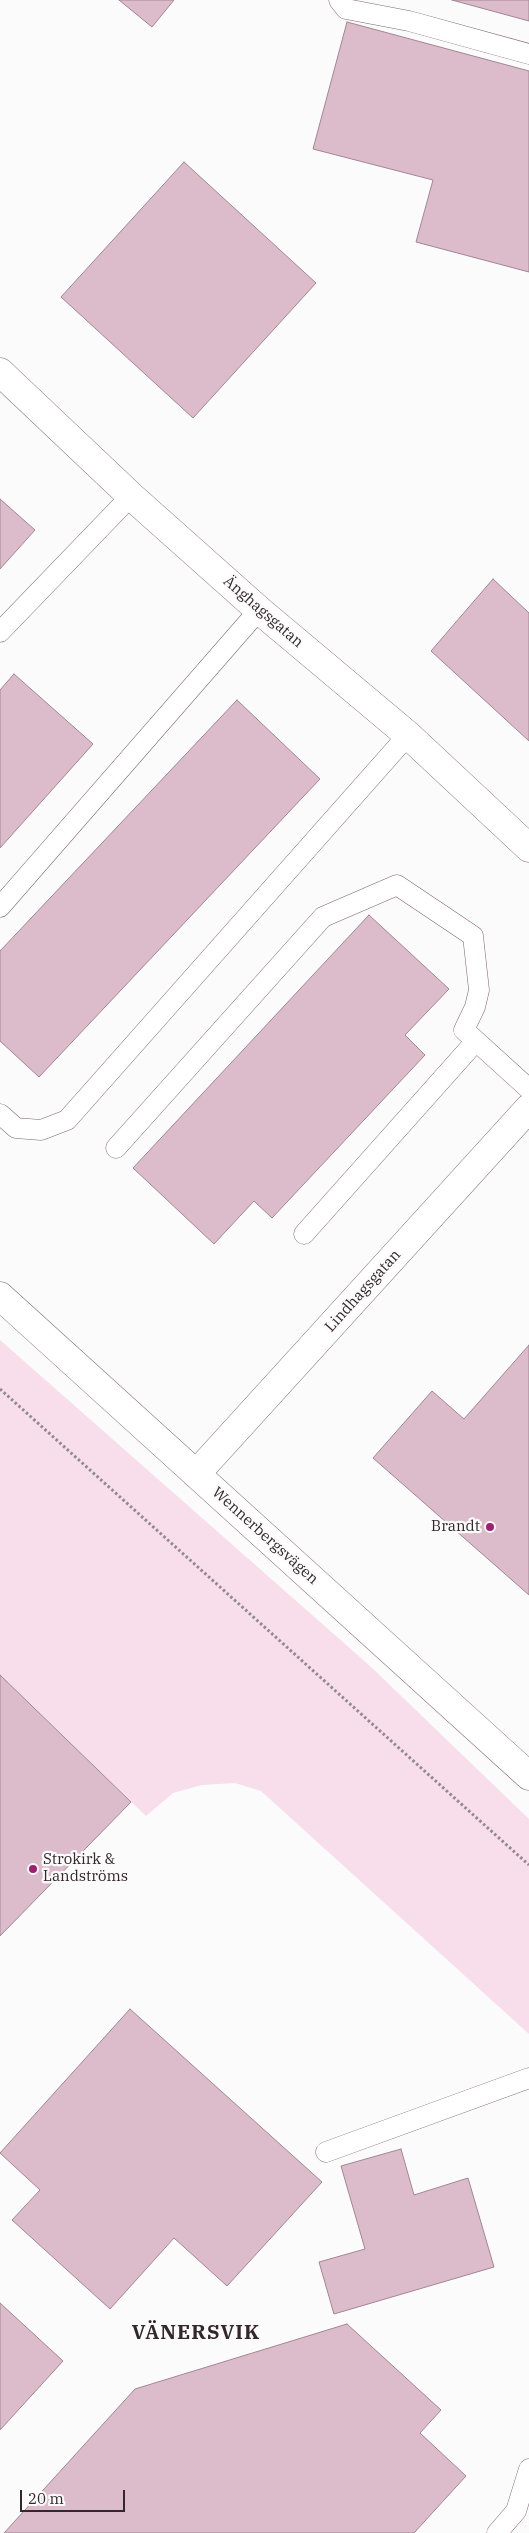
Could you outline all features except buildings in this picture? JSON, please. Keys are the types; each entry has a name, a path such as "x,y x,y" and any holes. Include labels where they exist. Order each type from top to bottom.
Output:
{"street":[{"name":"Änghagsgatan","path":"0,372 131,496 259,610 408,736 529,848"},
{"name":"Lindhagsgatan","path":"196,1474 529,1108"},
{"name":"Wennerbergsvägen","path":"0,1296 529,1776"}],"lane":[{"path":"339,0 346,9 408,21 529,54"},
{"path":"0,632 131,496"},
{"path":"0,907 259,610"},
{"path":"0,1114 16,1128 41,1130 67,1120 408,736"},
{"path":"116,1148 323,917 397,886 473,936 479,990 475,1007 464,1030 529,1089"},
{"path":"304,1234 476,1041"},
{"path":"326,2152 529,2078"},
{"path":"498,2533 516,2511 529,2469"}],"path":[{"path":"0,1389 529,1865"}],"shaded area":[{"path":"0,1340 370,1666 529,1819 529,2034 261,1791 235,1783 202,1785 173,1793 146,1816 0,1675"}],"place":[{"name":"Brandt","path":"490,1527"},
{"name":"Strokirk & Landströms","path":"33,1869"}],"district":[{"name":"VÄNERSVIK","path":"196,2333"}]}
